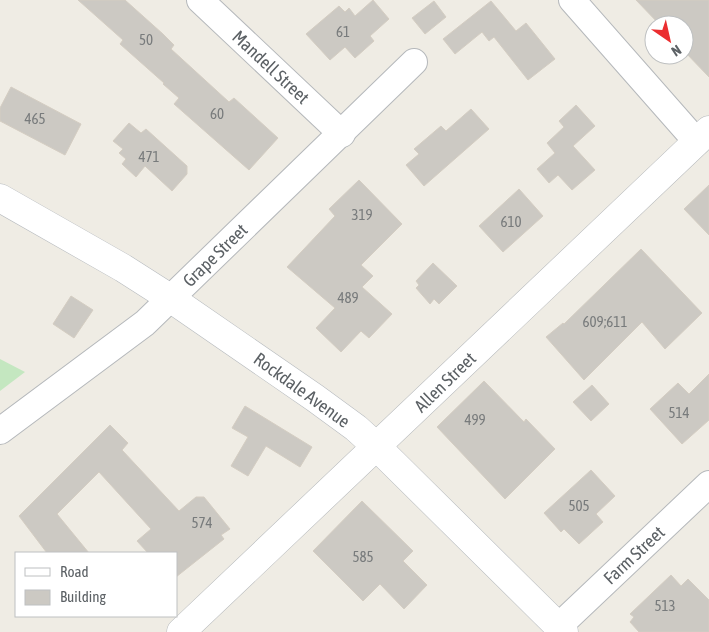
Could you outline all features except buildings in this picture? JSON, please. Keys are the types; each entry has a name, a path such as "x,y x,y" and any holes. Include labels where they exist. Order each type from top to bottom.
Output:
{"street":[{"name":"Mandell Street","path":"200,0 342,134"},
{"path":"572,0 703,136"},
{"name":"Grape Street","path":"0,431 137,329 342,134 414,62"},
{"name":"Allen Street","path":"182,632 703,136"},
{"name":"Rockdale Avenue","path":"0,198 123,268 170,298 329,408 378,447 562,629"},
{"name":"Farm Street","path":"562,629 709,484"}],"green space":[{"path":"0,359 25,372 0,391"}]}
